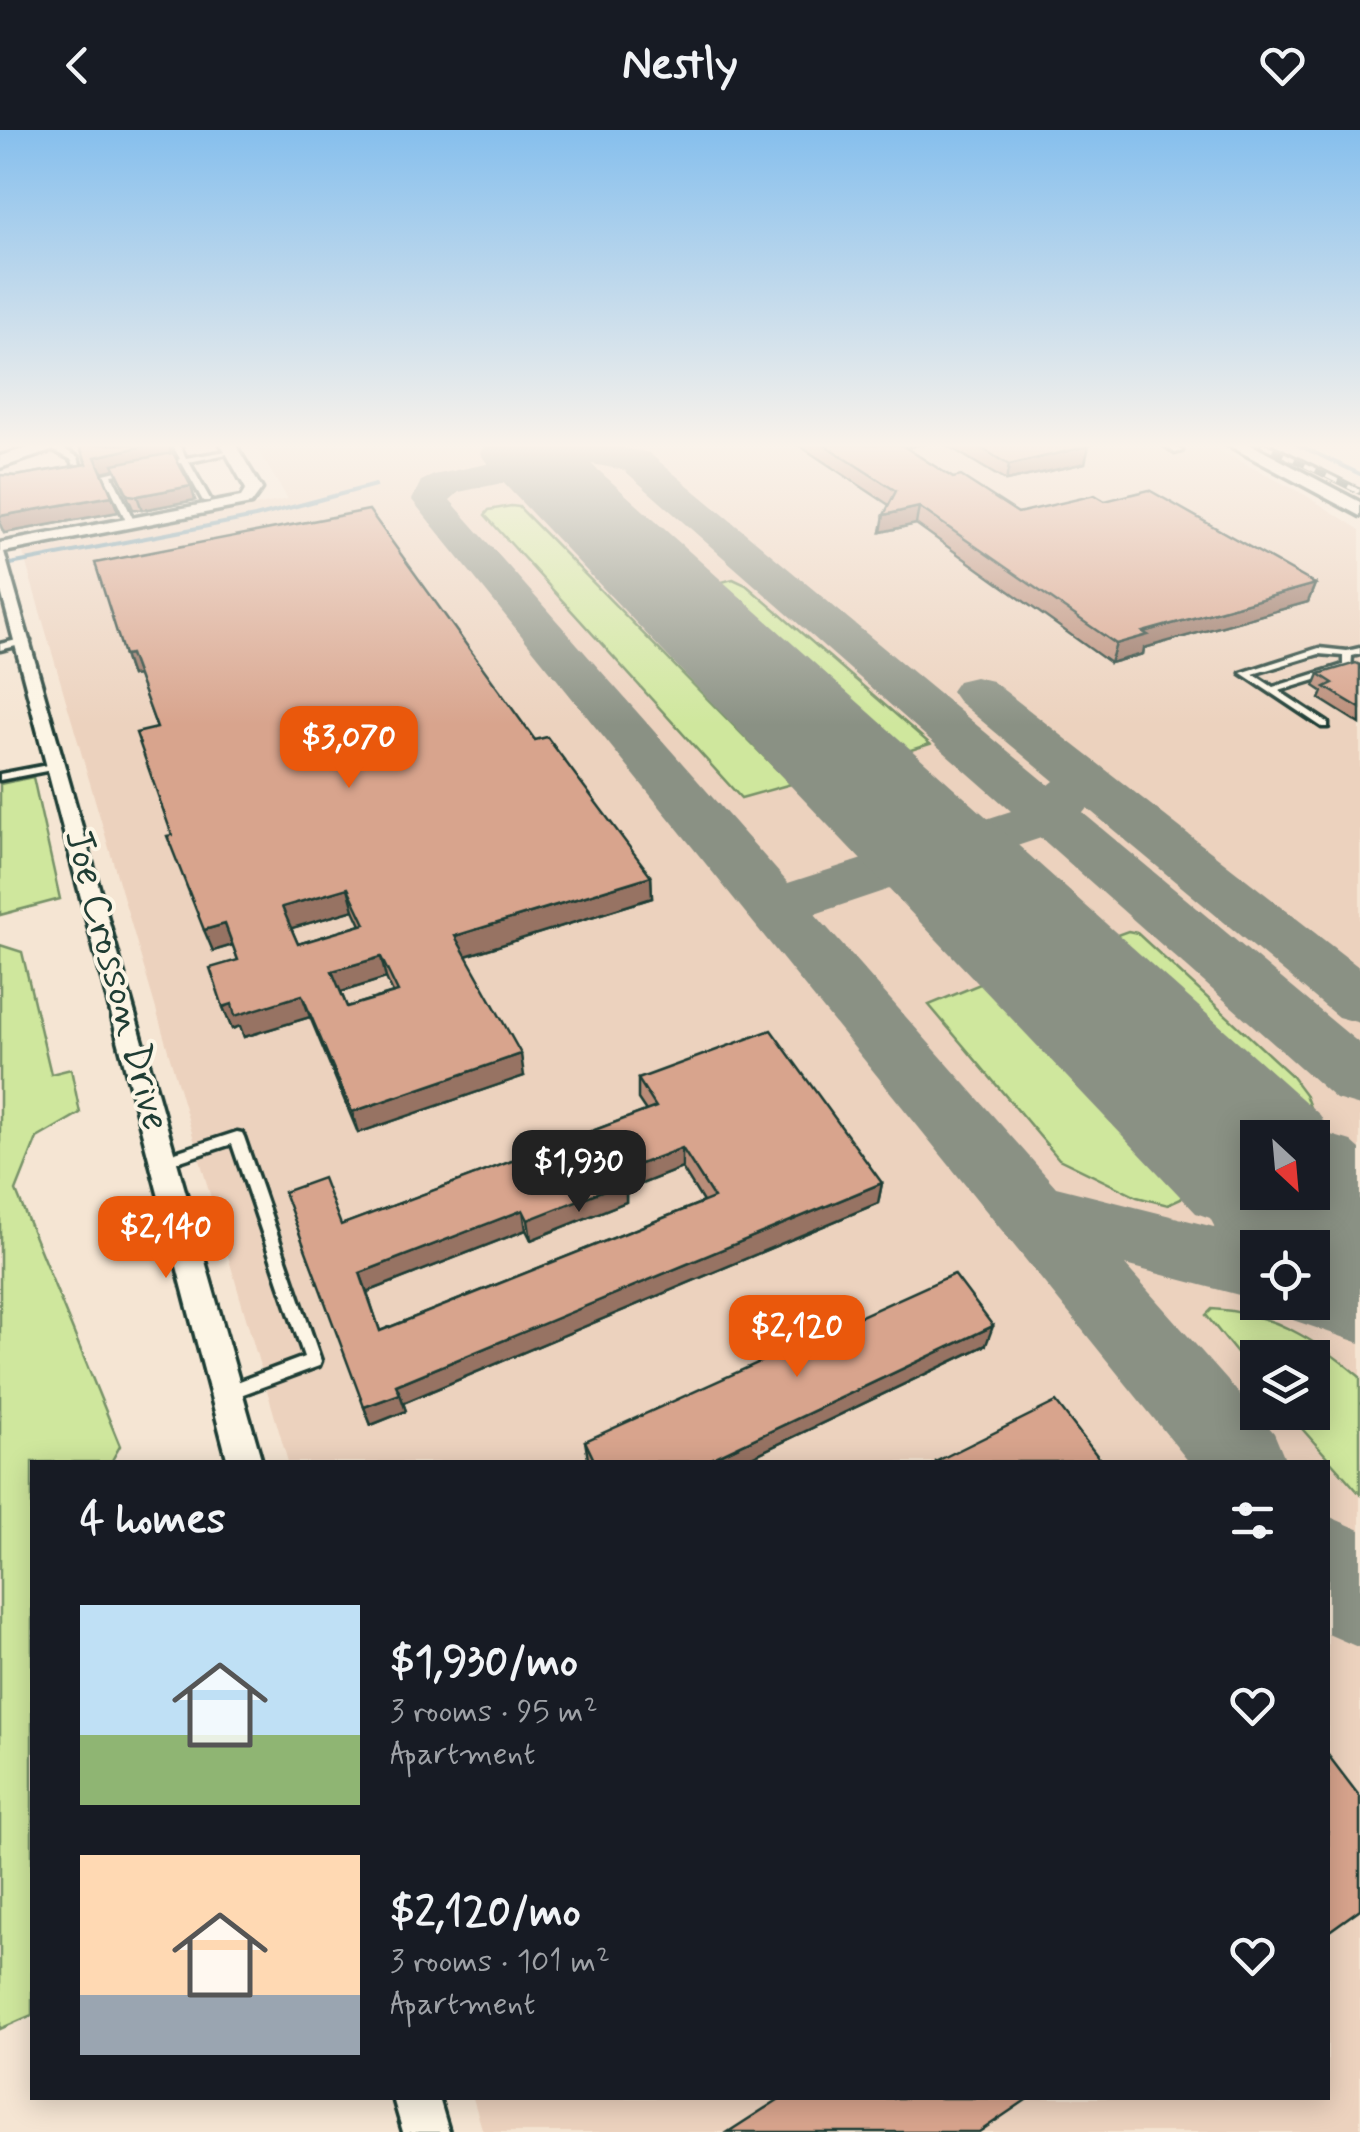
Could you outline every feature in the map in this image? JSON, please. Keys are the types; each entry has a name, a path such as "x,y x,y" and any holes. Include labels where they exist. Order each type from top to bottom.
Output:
{"street":[{"path":"3,568 90,537"},
{"name":"Joe Crosson Drive","path":"3,568 244,1460"},
{"path":"417,2100 426,2132"}],"lane":[{"path":"0,647 25,641"},
{"path":"1325,725 1246,673 1320,651 1360,651"},
{"path":"1272,690 1348,668 1347,654"},
{"path":"0,777 58,766"},
{"path":"165,1161 237,1138 313,1362 226,1394"}],"shaded area":[{"path":"99,537 1360,537 1360,2132 483,2132 474,2100 1330,2100 1330,1460 287,1460 23,553"}],"green space":[{"path":"505,537 549,537 791,784 741,798"},
{"path":"733,579 746,585 930,744 898,754 721,590 718,583"},
{"path":"33,777 60,899 0,915 0,784"},
{"path":"1128,931 1137,933 1290,1074 1305,1094 1312,1113 1294,1112 1106,939"},
{"path":"0,945 22,952 51,1074 71,1069 80,1113 37,1138 16,1191 120,1446 112,1460 30,1460 30,2016 0,2029"},
{"path":"985,982 1000,993 1179,1184 1184,1193 1181,1199 1168,1205 1137,1197 1059,1159 929,1005"},
{"path":"1212,1309 1240,1312 1240,1320 1274,1322 1309,1340 1240,1340 1240,1357 1206,1315"},
{"path":"1330,1353 1360,1377 1360,1494 1303,1430 1330,1430"}],"building":[{"path":"227,537 389,537 535,740 547,737 651,876 455,936 521,1054 352,1112 302,995 235,1016 232,1004 223,1007 210,968 238,960 225,924 204,930 167,836 172,835 136,733 157,728 130,654 124,655 95,563","holes":["348,888 365,924 298,944 282,907","381,957 398,992 347,1007 332,971"]},
{"path":"963,537 1233,537 1315,584 1143,632 1148,635 1116,644"},
{"path":"1360,665 1360,708 1325,687 1333,683 1319,674"},
{"path":"771,1030 882,1183 396,1385 400,1394 364,1407 284,1192 323,1178 341,1225 656,1107 638,1079","holes":["682,1148 714,1198 380,1331 360,1273 523,1210 528,1220 625,1182 619,1172"]},
{"path":"954,1274 993,1326 709,1460 594,1460 585,1441"},
{"path":"1056,1402 1100,1460 939,1460"},
{"path":"1330,1758 1360,1797 1360,1909 1330,1931"},
{"path":"778,2100 1026,2100 979,2132 728,2132"}],"waterway":[{"path":"0,566 149,537"}],"taxiway":[{"path":"460,537 774,908"},
{"path":"725,537 1051,816"},
{"path":"975,691 1360,1001"},
{"path":"1051,816 1075,789"},
{"path":"774,908 1051,816"},
{"path":"1051,816 1360,1081"},
{"path":"774,908 1030,1210"},
{"path":"1030,1210 1240,1263"},
{"path":"1030,1210 1241,1460"},
{"path":"1330,1292 1360,1302"},
{"path":"1330,1564 1360,1601"}],"runway":[{"path":"612,537 1240,1147"},
{"path":"1305,1210 1360,1264"}]}
